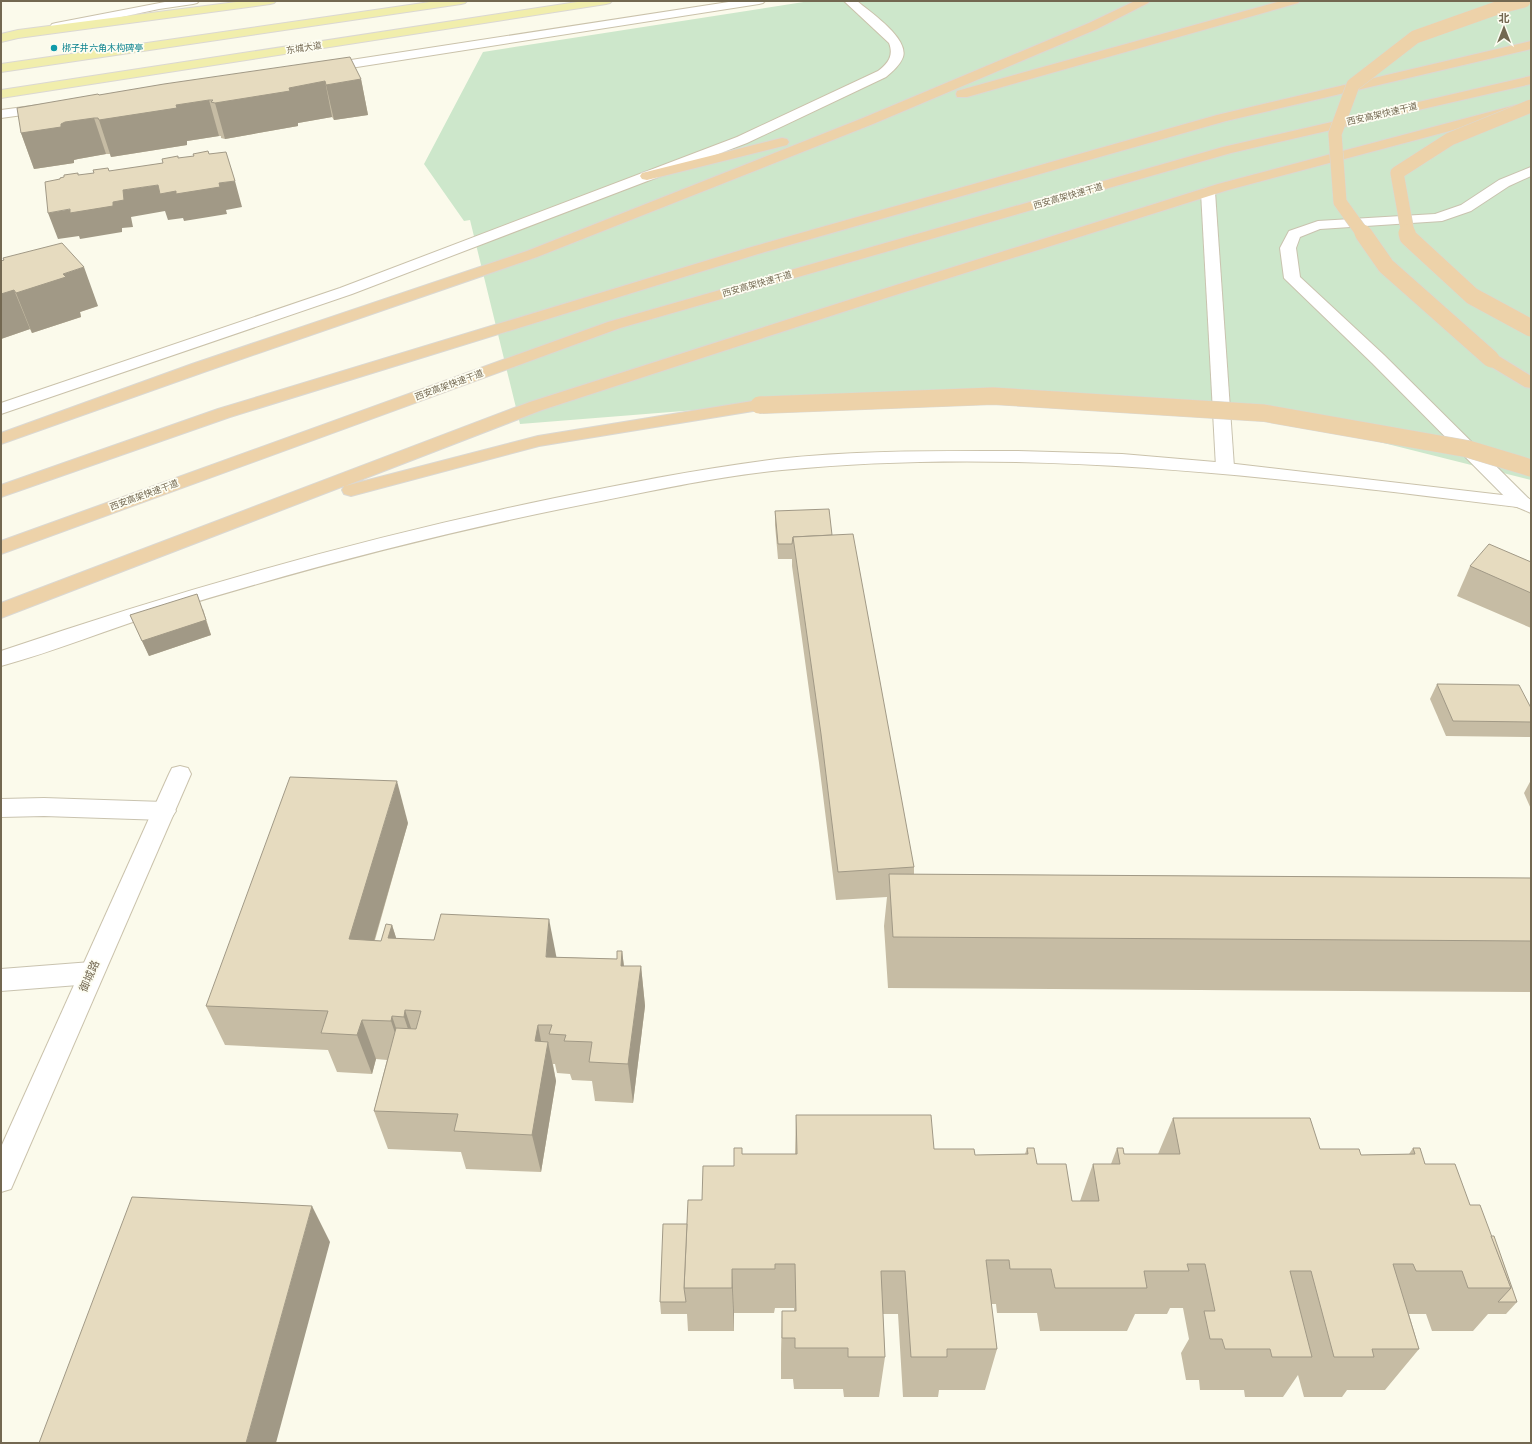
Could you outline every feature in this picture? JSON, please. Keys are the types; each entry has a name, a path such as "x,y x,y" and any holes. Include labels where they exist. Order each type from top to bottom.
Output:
{"highway":[{"path":"1,439 198,368 532,254 868,121 1093,26 1144,1"},
{"path":"647,176 868,121 1294,1"},
{"path":"1524,1 1497,8 1414,37 1353,85 1335,134 1340,202 1386,266 1491,359 1531,383"},
{"path":"1,491 224,413 753,251 1206,122 1531,45"},
{"name":"西安高架快速干道","path":"1,548 250,456 614,325 1228,150 1531,80"},
{"path":"1,611 536,406 883,294 1208,192 1531,106"},
{"path":"1531,106 1450,139 1396,174 1408,237 1472,296 1531,328"},
{"path":"244,518 538,441 759,405 993,396 1264,413 1468,449 1531,468"}],"main road":[{"path":"1,37 42,30 270,1"},
{"path":"1,68 460,1"},
{"name":"东城大道","path":"1,94 606,1"}],"street":[{"path":"42,30 159,6 193,1"},
{"path":"310,70 759,1"},
{"path":"1,410 346,291 742,140 882,74 889,68 897,57 898,50 895,43 891,37 850,1"},
{"path":"1,114 63,106"},
{"path":"1526,504 1378,359 1292,278 1288,248 1294,234 1318,225 1437,218 1466,208 1504,183 1531,171"},
{"path":"1208,192 1225,467"},
{"path":"1,659 209,590 386,542 531,509 734,471 803,462 921,456 1032,456 1225,467 1526,504"},
{"name":"御城路","path":"1,1179 90,973 180,774"},
{"path":"1,808 44,807 164,811"},
{"path":"1,980 90,973"}],"green space":[{"path":"810,1 1531,1 1531,480 1264,413 993,396 759,405 520,424 470,220 464,221 424,164 483,52"}],"building":[{"path":"350,57 361,79 326,85 325,81 289,88 290,91 215,103 211,102 213,100 209,100 176,105 177,108 99,120 98,118 94,118 65,122 61,124 61,127 21,133 17,108 98,94"},
{"path":"208,151 209,154 226,152 235,181 219,183 220,187 176,194 176,191 160,194 158,185 123,190 124,200 113,202 113,206 70,213 70,209 48,213 45,182 60,179 64,177 64,175 94,173 93,170 108,168 109,171 163,163 162,159 178,156 178,158 194,156 193,154"},
{"path":"62,243 84,267 63,274 66,277 16,293 14,290 1,294 1,261 4,260 3,258"},
{"path":"829,509 832,535 793,537 792,544 778,544 775,511"},
{"path":"853,534 914,867 838,872 821,734 793,537"},
{"path":"1489,544 1531,562 1531,593 1470,566"},
{"path":"197,594 206,620 142,641 130,615"},
{"path":"1437,684 1519,685 1531,708 1531,722 1453,721"},
{"path":"290,777 397,781 349,939 381,941 386,924 392,925 388,938 434,940 441,914 549,919 546,957 617,959 617,951 622,951 621,966 641,966 628,1064 589,1062 592,1042 564,1041 566,1035 549,1034 552,1025 538,1025 535,1041 548,1042 532,1135 454,1131 458,1114 374,1111 396,1028 416,1029 421,1011 405,1010 404,1017 392,1016 391,1021 362,1020 357,1035 321,1033 328,1011 206,1006"},
{"path":"889,874 1531,878 1531,941 893,937"},
{"path":"796,1115 931,1115 934,1149 974,1149 975,1155 1028,1154 1027,1148 1034,1148 1037,1164 1066,1164 1072,1201 1099,1201 1093,1164 1120,1164 1117,1148 1123,1148 1124,1154 1180,1154 1173,1118 1310,1118 1320,1149 1359,1149 1361,1155 1415,1154 1413,1148 1420,1148 1425,1164 1455,1164 1470,1205 1480,1205 1511,1288 1468,1288 1462,1271 1416,1271 1413,1264 1393,1264 1419,1349 1372,1349 1374,1357 1334,1357 1311,1271 1290,1271 1312,1357 1272,1357 1270,1349 1225,1349 1222,1339 1210,1339 1204,1311 1215,1311 1205,1264 1187,1264 1189,1271 1144,1271 1147,1288 1055,1288 1051,1269 1010,1269 1009,1260 986,1260 997,1349 947,1349 947,1357 911,1357 905,1271 881,1271 885,1357 848,1357 848,1348 795,1348 795,1338 782,1338 782,1311 796,1311 795,1264 775,1264 775,1269 732,1269 732,1288 684,1288 688,1200 702,1200 703,1166 734,1166 734,1148 742,1148 742,1154 797,1154"},
{"path":"132,1197 312,1206 246,1443 39,1443"},
{"path":"663,1224 687,1224 684,1288 686,1302 660,1302"},
{"path":"1491,1236 1494,1236 1517,1302 1498,1302 1511,1288"}],"place":[{"name":"梆子井六角木构碑亭","path":"54,48"}]}
